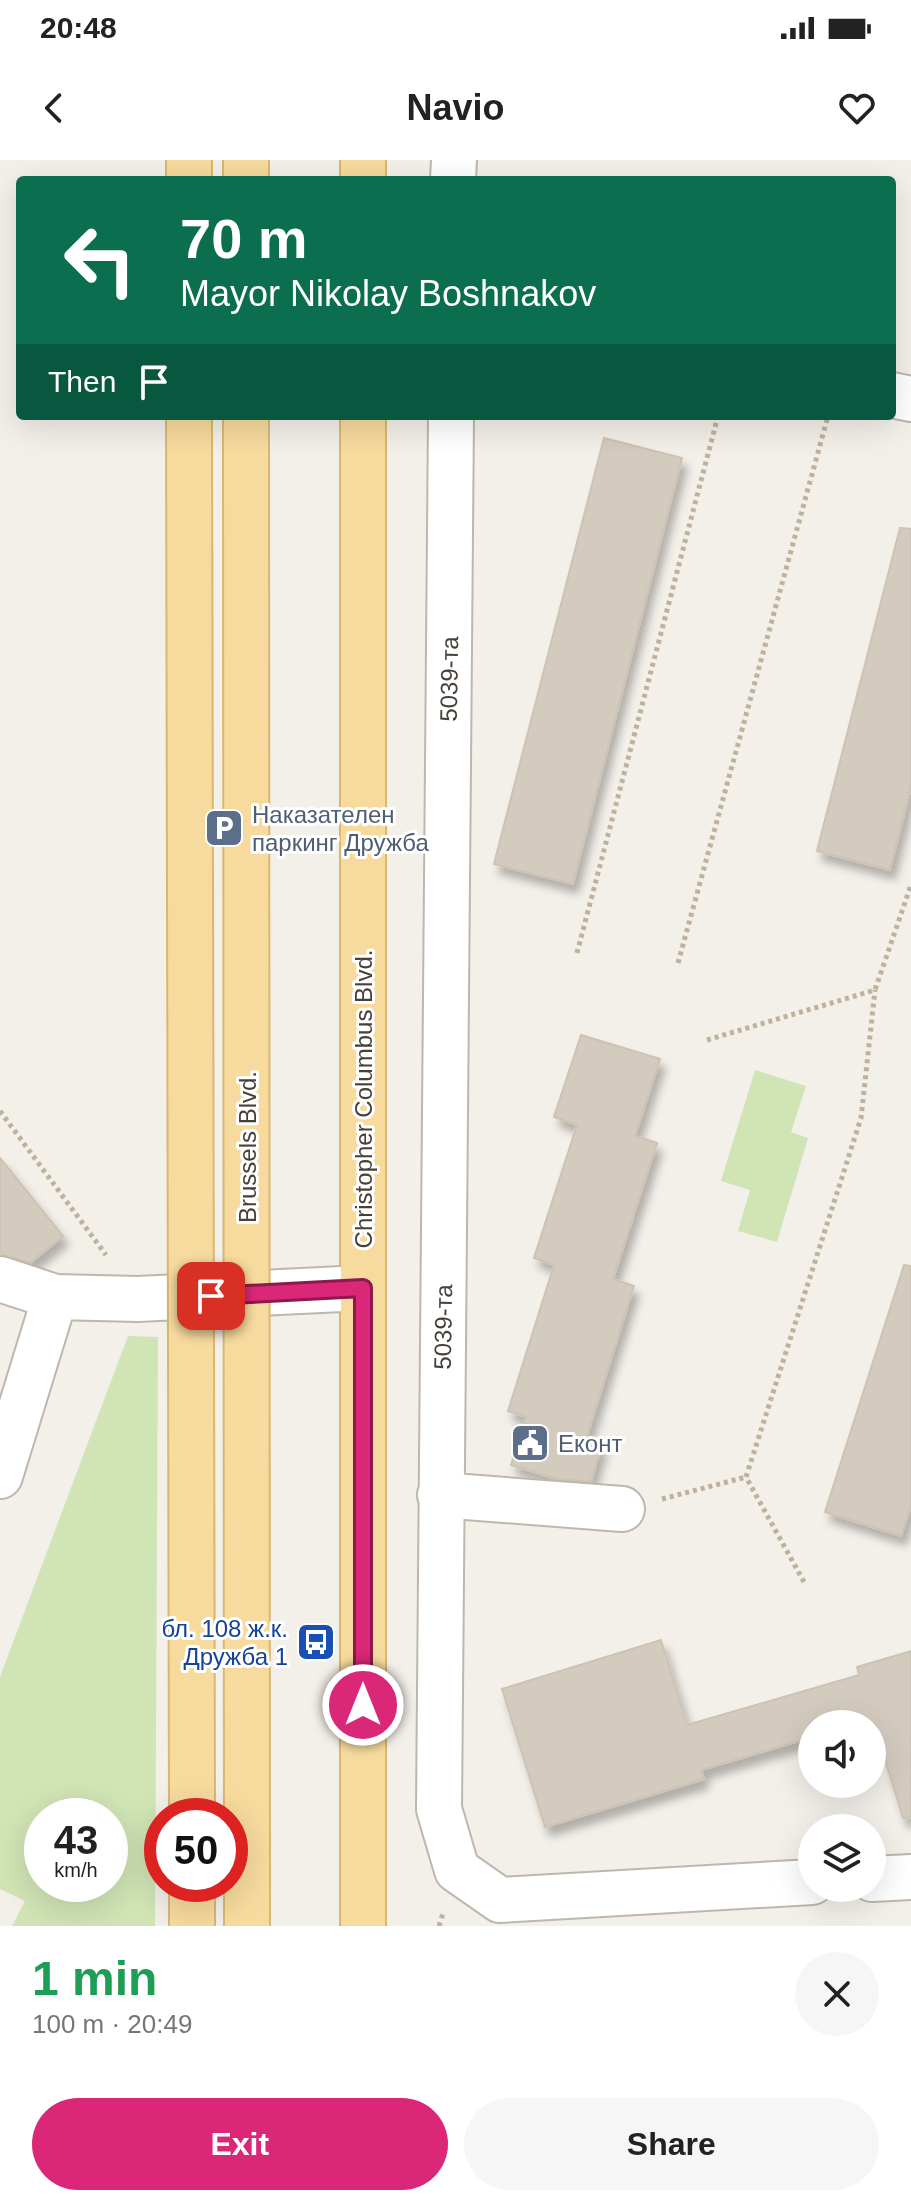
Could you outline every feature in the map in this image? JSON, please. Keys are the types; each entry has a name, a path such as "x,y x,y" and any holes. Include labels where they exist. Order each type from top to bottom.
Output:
{"main road":[{"path":"189,420 192,1798"},
{"name":"Brussels Blvd.","path":"246,420 247,1926"},
{"name":"Christopher Columbus Blvd.","path":"363,420 363,1926"},
{"path":"192,1902 192,1926"}],"street":[{"name":"5039-та","path":"451,420 439,1809 457,1870 500,1900 538,1912 798,1884"},
{"path":"0,1279 55,1297 138,1299 363,1288"},
{"path":"0,1476 55,1297"},
{"path":"440,1495 622,1509"},
{"path":"886,1878 911,1877"}],"path":[{"path":"577,953 717,420"},
{"path":"678,963 827,420"},
{"path":"804,1582 746,1477 861,1118 875,990 911,885"},
{"path":"707,1040 875,990"},
{"path":"0,1111 138,1299"},
{"path":"622,1509 746,1477"}],"green space":[{"path":"755,1070 806,1086 791,1132 808,1138 777,1242 738,1231 750,1190 721,1181"},
{"path":"128,1336 158,1337 156,1798 144,1798 144,1902 155,1902 155,1926 12,1926 24,1902 128,1902 128,1798 24,1798 24,1901 0,1889 0,1677"}],"building":[{"path":"604,438 682,458 573,884 494,864"},
{"path":"900,528 911,529 911,787 890,870 817,851"},
{"path":"581,1035 660,1059 635,1136 657,1143 613,1279 634,1286 586,1439 602,1444 591,1482 557,1479 511,1465 526,1417 508,1411 554,1265 534,1258 577,1125 554,1117"},
{"path":"0,1158 63,1236 30,1263 0,1253"},
{"path":"904,1265 911,1266 911,1506 901,1536 825,1512"},
{"path":"661,1640 687,1725 859,1675 857,1667 911,1651 911,1817 903,1818 886,1763 886,1710 798,1710 798,1741 701,1770 704,1779 545,1827 502,1689"}],"place":[{"name":"Наказателен паркинг Дружба","path":"224,828"},
{"name":"Еконт","path":"530,1443"},
{"name":"бл. 108 ж.к. Дружба 1","path":"316,1642"}],"route":[{"path":"211,1296 363,1288 363,1705"}]}
